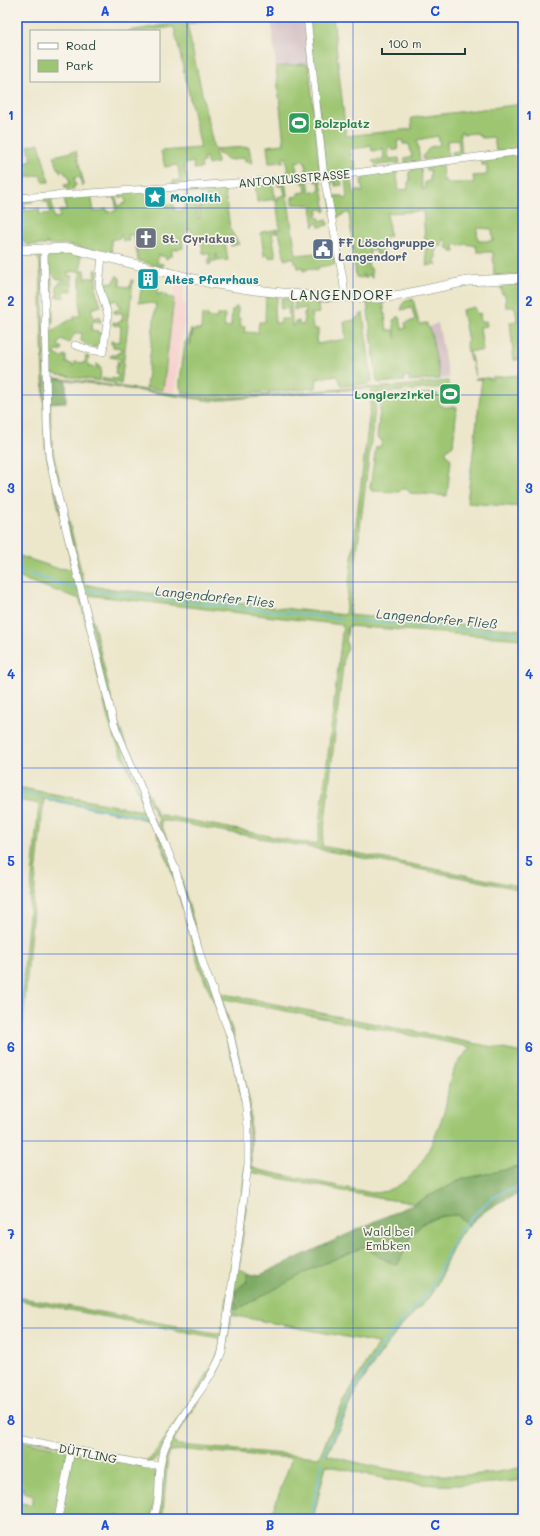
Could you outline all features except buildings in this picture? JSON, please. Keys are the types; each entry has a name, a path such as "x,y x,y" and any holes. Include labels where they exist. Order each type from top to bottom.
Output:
{"main road":[{"path":"20,250 70,248 179,277 226,286 305,295 379,298 401,295 468,280 523,278"}],"street":[{"path":"306,17 324,177 343,279 344,297"},
{"name":"ANTONIUSSTRASSE","path":"17,198 324,177 523,151"},
{"path":"17,238 20,250"},
{"path":"44,248 47,434 49,456 55,484 110,712 123,748 175,868 204,967 230,1035 247,1114 249,1150 248,1169 222,1352 215,1367 170,1437 164,1450 160,1465 157,1504 153,1519"},
{"path":"75,345 90,350 103,352 108,315 99,286 102,256"},
{"name":"DÜTTLING","path":"17,1438 147,1465 160,1465"},
{"path":"58,1519 71,1450"}],"shaded area":[{"path":"271,17 304,17 310,68 303,64 276,67"},
{"path":"176,280 185,282 182,303 186,304 174,392 163,390"},
{"path":"438,323 449,378 440,379 430,326"}],"green space":[{"path":"210,17 233,17 187,24 214,149 249,147 252,163 245,162 245,158 235,159 234,161 226,159 222,155 218,154 217,149 215,149 217,163 208,165 206,157 203,158 204,162 201,163 202,168 194,169 193,162 184,164 188,183 173,184 173,181 180,180 178,166 165,167 161,151 201,148 174,27 154,30 134,30"},
{"path":"308,17 333,17 346,136 412,129 411,118 523,104 523,150 496,151 494,137 482,138 481,136 478,136 478,133 463,134 463,132 460,132 462,156 452,157 452,152 459,151 458,139 450,141 447,140 448,157 423,160 423,156 430,147 440,145 438,136 417,140 420,161 405,163 405,158 412,157 409,144 403,144 403,140 397,141 398,150 392,150 391,147 388,148 389,159 399,158 400,163 376,165 372,161 384,159 383,148 381,148 382,150 372,151 371,145 368,145 368,147 350,149 352,161 355,161 356,170 329,174 326,172"},
{"path":"303,64 309,65 320,173 306,175 305,161 296,162 297,175 288,176 286,157 283,158 283,162 269,163 267,146 284,144 276,67"},
{"path":"39,143 49,182 43,182 40,175 22,178 22,176 21,178 17,179 17,165 32,161 28,146"},
{"path":"76,151 84,185 82,186 80,177 74,178 76,186 73,186 74,190 67,190 64,185 70,184 68,175 65,174 64,171 60,172 54,156"},
{"path":"523,152 523,275 494,276 493,252 477,252 476,246 466,244 459,246 458,244 454,245 455,252 451,252 450,248 447,249 446,240 442,240 442,246 436,247 436,259 434,259 434,262 436,262 437,266 435,264 427,266 423,211 387,213 390,236 384,237 386,246 383,247 384,254 377,255 376,250 369,251 370,256 367,257 369,268 371,268 372,278 371,275 368,275 364,278 363,274 362,278 356,277 349,212 334,219 328,180 340,176 342,185 335,186 335,181 331,182 333,196 343,196 344,199 347,198 345,176 351,175 354,194 357,193 356,190 363,192 361,180 364,180 364,173 396,169 399,190 408,189 408,182 410,181 409,172 412,171 412,167 421,166 422,189 425,189 425,182 430,181 430,170 426,170 426,167 442,164 443,180 446,180 446,183 474,183 473,176 487,175 487,165 482,165 482,159","holes":["477,228 492,229 493,241 478,241"]},
{"path":"308,179 310,193 313,190 314,192 319,191 320,186 318,181 315,182 315,179 321,181 326,211 324,212 323,209 318,210 318,214 316,214 320,221 327,219 328,225 319,227 318,223 314,224 314,227 311,205 292,204 292,197 298,196 298,193 306,192 305,183 302,183 301,180"},
{"path":"285,181 296,255 328,250 328,252 333,251 336,264 318,267 318,270 307,268 307,270 303,271 303,267 298,268 297,263 294,263 294,257 285,260 279,232 272,233 276,257 269,258 269,255 264,256 261,232 280,229 276,200 278,200 278,197 285,195 283,186 278,186 278,183"},
{"path":"273,182 275,199 257,202 255,183"},
{"path":"224,185 230,229 239,244 231,246 230,236 224,236 228,260 218,261 216,254 216,261 211,261 211,264 208,265 210,254 203,253 201,237 194,238 190,228 185,233 187,236 182,239 183,248 172,250 172,256 169,256 166,259 166,257 158,255 157,263 163,264 162,268 138,260 134,235 128,235 129,241 123,241 122,235 120,235 120,238 111,240 112,255 64,244 48,245 47,242 46,245 27,245 20,236 18,230 16,218 17,199 33,200 33,202 24,203 25,211 39,209 40,215 50,213 48,202 44,202 42,197 51,197 54,218 60,217 59,211 66,210 64,196 91,194 94,212 107,209 107,212 116,211 114,197 116,197 118,206 126,203 125,197 119,197 118,192 162,189 161,203 174,205 174,210 181,211 185,208 185,203 183,201 187,201 186,192 183,188 193,187 195,194 187,191 188,198 196,201 198,219 200,218 199,207 208,204 206,194 200,195 199,187"},
{"path":"35,252 40,254 42,258 46,433 48,459 101,683 115,731 146,806 147,815 152,817 154,821 171,863 202,965 228,1032 245,1113 247,1152 246,1171 224,1333 221,1339 222,1341 220,1354 217,1362 199,1392 166,1441 160,1454 150,1463 17,1437 143,1461 149,1460 156,1452 212,1367 219,1351 221,1340 218,1338 17,1300 17,1297 221,1334 235,1250 244,1178 246,1142 244,1114 239,1085 222,1021 199,967 173,874 152,822 132,816 44,799 17,1084 17,1051 39,804 17,800 17,787 137,810 145,810 108,719 80,599 17,577 17,555 56,568 70,569 72,566 45,448 40,262 34,255 17,255 17,253"},
{"path":"48,252 81,255 81,270 85,270 85,278 95,278 95,270 98,270 96,291 101,306 91,309 94,318 100,316 101,322 93,321 91,330 98,331 98,333 102,334 100,345 98,347 93,347 81,341 82,333 75,333 69,343 61,339 58,345 62,348 60,352 57,350 55,354 62,358 64,355 66,356 66,363 72,364 72,366 74,366 75,362 85,363 86,356 89,357 88,366 96,369 96,364 99,365 99,368 101,368 100,381 58,375 51,373 48,369 46,331 53,330 70,320 74,320 74,316 80,316 80,271 68,272 68,276 72,276 72,281 58,279 45,264"},
{"path":"48,273 52,282 53,322 51,325 49,325"},
{"path":"103,274 105,274 104,282 114,283 116,276 118,276 118,278 120,278 120,286 130,287 131,280 133,280 121,384 102,381 103,378 118,379 118,375 115,374 116,366 118,366 117,361 120,362 121,359 110,357 111,355 121,353 122,348 113,347 111,341 120,342 121,326 113,325 113,322 119,323 122,321 123,313 114,313 114,311 122,308 121,306 119,306 117,300 109,302 108,294 103,293 101,286"},
{"path":"523,281 523,359 514,360 510,322 517,321 515,307 506,307 505,294 502,294 500,282"},
{"path":"61,282 72,283 72,291 64,291 65,297 55,297 57,296 57,285"},
{"path":"142,283 158,286 157,295 160,293 166,295 166,297 174,298 163,390 146,388 156,304 139,302"},
{"path":"266,295 278,297 274,309 275,323 281,323 281,319 289,319 288,308 286,307 285,309 280,309 282,297 291,300 292,326 295,325 295,322 299,321 299,325 303,325 304,313 306,313 306,308 294,310 295,300 317,300 319,313 311,314 313,329 318,329 318,335 316,338 317,344 346,339 344,322 354,320 363,313 372,382 368,384 342,386 337,376 330,376 317,379 316,388 209,397 183,393 180,387 180,381 185,342 189,338 191,329 190,346 193,331 195,331 195,329 201,330 202,315 208,315 208,318 217,318 217,315 225,315 224,327 231,327 232,310 235,310 235,307 238,307 238,319 241,319 239,323 241,323 240,327 245,327 244,332 258,333 259,322 265,322"},
{"path":"413,299 419,324 427,323 428,328 430,328 440,379 409,381 409,376 404,377 405,381 379,383 377,381 367,302 383,301 387,330 394,330 396,339 393,320 396,319 396,317 400,317 402,329 406,328 405,323 415,320 412,308 401,310 404,302"},
{"path":"475,307 476,314 480,313 481,322 486,321 487,326 480,327 483,351 470,351 472,361 470,361 466,342 468,341 462,310"},
{"path":"523,375 523,507 467,503 482,379 475,379 489,378 492,380 493,377"},
{"path":"49,377 211,399 369,387 377,388 448,381 449,387 454,387 457,391 456,396 451,401 446,401 443,397 443,392 447,387 377,393 349,615 523,630 523,639 348,626 346,642 348,648 344,656 322,846 523,887 523,890 318,849 169,821 160,821 178,868 205,962 219,993 523,1053 523,1083 518,1095 523,1095 523,1166 463,1179 415,1203 377,1198 250,1172 249,1125 243,1082 233,1041 220,998 215,991 206,968 177,870 158,823 159,819 155,814 119,735 109,699 53,466 49,435 47,378","holes":["53,378 211,401 367,388 370,390 372,394 345,615 103,588 84,584 54,458 51,434 49,380","87,595 343,625 318,842 316,844 157,814 116,718","224,999 471,1047 459,1062 451,1076 441,1121 429,1150 411,1175 400,1185 387,1191 372,1193 258,1170 251,1167 250,1104 233,1033 223,1003"]},
{"path":"51,378 66,380 66,402 50,403 49,380"},
{"path":"420,394 438,394 439,404 443,407 457,407 453,445 446,450 446,454 451,459 447,496 410,493 407,489 402,489 399,492 372,491 370,488 376,447 381,446 382,440 377,438 381,399 383,397 410,395 413,399 417,399"},
{"name":"Wald bei Embken","path":"523,1166 523,1193 494,1205 469,1225 457,1215 442,1216 425,1221 412,1235 397,1266 376,1255 366,1246 318,1266 238,1309 233,1309 237,1306 234,1304 236,1295 235,1292 247,1282 247,1272 260,1275 463,1179"},
{"path":"250,1172 239,1269 247,1272 247,1281 235,1290 235,1296 233,1289"},
{"path":"458,1215 469,1225 459,1236 436,1286 429,1297 397,1331 357,1390 327,1455 376,1467 424,1474 472,1475 523,1467 523,1480 469,1485 409,1483 326,1465 313,1519 270,1519 292,1458 186,1450 170,1451 168,1453 162,1519 156,1519 162,1462 166,1451 169,1449 171,1441 218,1366 229,1314 236,1312 231,1309 234,1301 234,1304 237,1306 233,1309 318,1266 366,1246 376,1255 397,1266 407,1244 418,1228 424,1223 444,1216","holes":["231,1315 378,1343 345,1399 319,1457 178,1445 172,1442 218,1370 227,1343"]},
{"path":"17,1440 63,1449 68,1452 57,1519 29,1519 27,1516 24,1519 18,1519 18,1506 21,1503 31,1505 34,1495 23,1492 24,1488 22,1488 19,1498 17,1497"},
{"path":"74,1453 153,1468 157,1471 156,1496 151,1519 125,1519 120,1517 120,1515 114,1516 114,1518 118,1517 118,1519 66,1519 67,1517 60,1516"}],"waterway":[{"name":"Langendorfer Flies","path":"17,570 77,589"},
{"name":"Langendorfer Flies","path":"84,590 343,619"},
{"name":"Langendorfer Fließ","path":"350,620 523,634"},
{"path":"17,792 41,797"},
{"path":"46,798 152,819"},
{"path":"324,1455 355,1389 386,1340 431,1288 459,1230 489,1200 506,1191 523,1186"},
{"path":"311,1519 322,1462"}],"place":[{"name":"Bolzplatz","path":"299,123"},
{"name":"Monolith","path":"155,197"},
{"name":"St. Cyriakus","path":"146,238"},
{"name":"FF Löschgruppe Langendorf","path":"323,249"},
{"name":"Altes Pfarrhaus","path":"148,279"},
{"name":"Longierzirkel","path":"450,394"}],"district":[{"name":"LANGENDORF","path":"342,294"}]}
